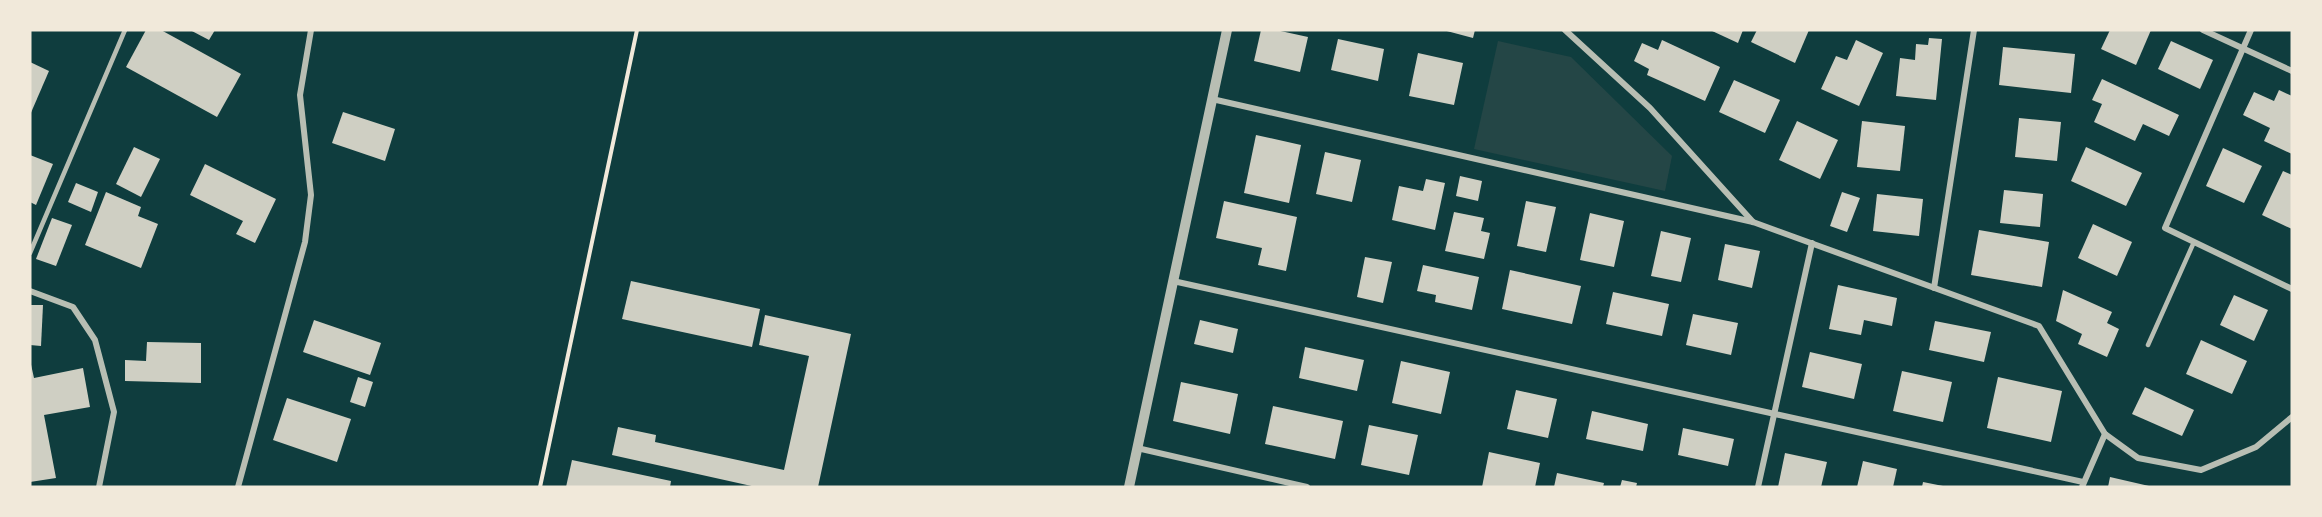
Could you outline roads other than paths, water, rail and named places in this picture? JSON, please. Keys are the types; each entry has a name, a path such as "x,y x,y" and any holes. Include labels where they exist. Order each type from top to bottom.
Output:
{"street":[{"path":"238,487 305,242 311,195 300,95 311,30"},
{"path":"1129,487 1227,30"},
{"path":"1564,30 1650,108 1753,222"},
{"path":"1934,288 1974,30"},
{"path":"2203,30 2292,71"},
{"path":"2251,30 2164,228 2292,290"},
{"path":"1212,99 1753,222 2039,326 2105,434 2138,458 2201,470 2256,447 2292,417"},
{"path":"1758,487 1812,243"},
{"path":"1173,281 1774,414 2082,485 2105,434"},
{"path":"30,291 73,307 95,340 114,412 99,487"},
{"path":"1137,448 1307,487"}],"lane":[{"path":"30,253 125,30"},
{"path":"2148,345 2194,242"}]}
